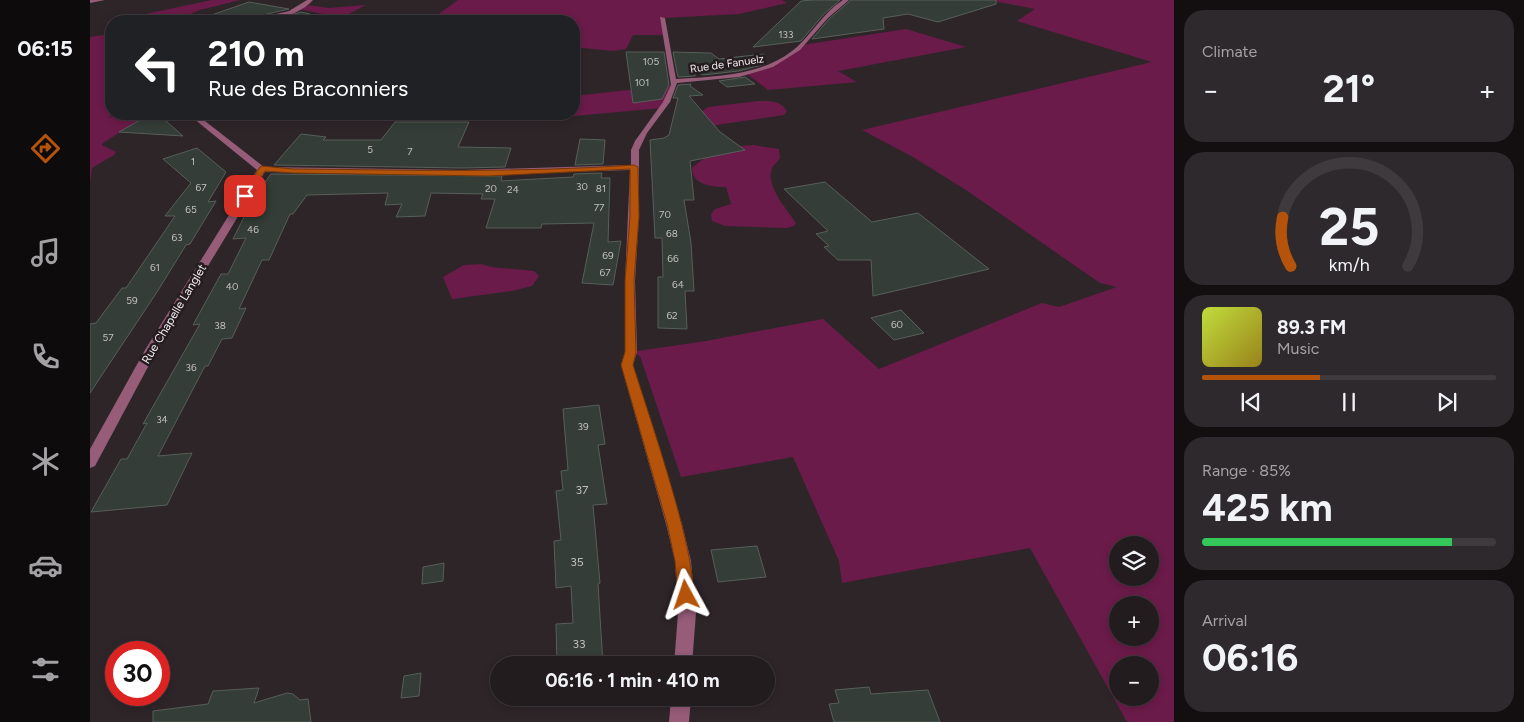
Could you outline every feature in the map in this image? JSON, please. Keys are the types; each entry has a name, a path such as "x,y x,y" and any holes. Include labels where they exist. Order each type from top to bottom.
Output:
{"street":[{"path":"90,2 102,0"},
{"path":"276,15 294,11 306,5 310,0"},
{"name":"Rue de Fanuelz","path":"674,82 753,72 773,67 797,50 836,7 846,0"},
{"path":"662,18 674,82 671,94 638,140 635,150 634,216 630,281 631,352 627,365 674,524 683,561 687,613 684,656"},
{"path":"200,120 262,169 488,174 567,172 634,167"},
{"name":"Rue Chapelle Langlet","path":"90,462 152,350 262,169"},
{"path":"679,722 680,706"}],"shaded area":[{"path":"212,0 240,0 188,15 141,15"},
{"path":"458,0 782,0 787,3 739,14 662,18 665,35 633,35 626,49 613,51 580,48 580,15 437,15"},
{"path":"989,0 1174,0 1174,722 1127,722 1118,706 1159,706 1159,656 1109,656 1109,690 1030,548 842,583 839,561 793,457 681,477 640,356 631,352 706,341 823,319 879,369 1042,303 1059,307 1117,287 1100,283 966,190 913,157 862,130 1152,62 1017,21 1035,9"},
{"path":"306,5 329,8 366,5 347,15 328,15 299,9"},
{"path":"906,29 966,47 838,71 857,82 768,90 746,73 773,67 802,45"},
{"path":"105,35 105,120 139,120 103,143 102,145 116,152 92,168 90,183 90,37"},
{"path":"674,85 662,108 580,115 580,95"},
{"path":"759,101 778,103 787,111 784,115 716,125 706,125 698,114 708,107"},
{"path":"753,145 779,149 780,158 772,168 772,182 778,197 796,223 794,226 787,228 725,226 712,221 711,214 715,209 731,204 726,187 704,184 695,178 692,168 706,157 720,150"},
{"path":"482,264 499,268 534,271 539,276 532,286 512,291 452,299 443,277 464,265"}],"building":[{"path":"840,0 823,15 801,41 753,47 801,1"},
{"path":"851,0 996,0 996,4 938,22 908,14 883,18 884,29 812,39 829,19"},
{"path":"249,2 289,9 263,15 212,15"},
{"path":"301,12 310,14 310,15 291,15"},
{"path":"626,52 664,52 669,85 662,99 633,103"},
{"path":"673,52 711,53 719,59 764,54 765,64 739,71 703,75 697,72 695,76 678,77"},
{"path":"745,77 755,84 727,87 719,81"},
{"path":"691,84 690,86 703,95 689,96 720,132 745,150 690,161 694,200 684,200 691,243 694,291 685,291 687,329 658,328 658,277 663,277 662,238 655,238 650,140 664,138 669,135 678,98 673,98 678,85"},
{"path":"140,120 165,120 183,136 119,132"},
{"path":"395,122 469,122 458,147 511,148 505,167 274,165 301,134 326,137 323,140 381,140"},
{"path":"580,139 605,140 603,164 575,165"},
{"path":"197,148 226,172 208,202 216,201 190,244 186,245 90,393 90,324 96,323 122,288 126,288 175,216 165,216 191,183 163,159"},
{"path":"602,173 601,178 610,178 608,242 621,241 613,285 582,283 594,223 542,224 541,228 486,228 495,199 481,199 483,194 431,193 425,216 396,217 402,204 385,205 388,193 307,195 293,214 290,214 269,260 262,260 239,309 246,308 232,338 222,339 208,366 205,366 158,456 192,453 167,505 91,512 121,459 127,459 147,423 143,424 200,324 193,325 221,274 228,274 246,238 233,239 254,197 271,174 502,176 501,181 573,177 574,174"},
{"path":"825,182 872,222 918,213 989,269 873,296 871,260 838,260 824,247 829,246 816,234 828,231 784,189"},
{"path":"901,310 924,333 894,340 871,318"},
{"path":"599,405 605,444 598,445 607,504 593,505 600,583 598,584 602,656 557,656 556,624 573,623 571,586 556,588 554,541 561,540 556,491 563,490 561,471 568,470 563,409"},
{"path":"757,546 766,577 718,582 711,550"},
{"path":"444,563 443,581 422,584 423,567"},
{"path":"421,673 419,696 401,698 404,676"},
{"path":"869,687 871,694 928,690 940,722 834,722 829,704 839,703 835,690"},
{"path":"259,688 254,703 287,693 293,694 300,700 308,699 311,722 153,722 153,711 208,704 213,691"}],"route":[{"path":"245,196 262,169 278,171 488,174 567,172 634,167 634,216 630,281 631,352 627,365 674,524 683,561 686,595"}]}
